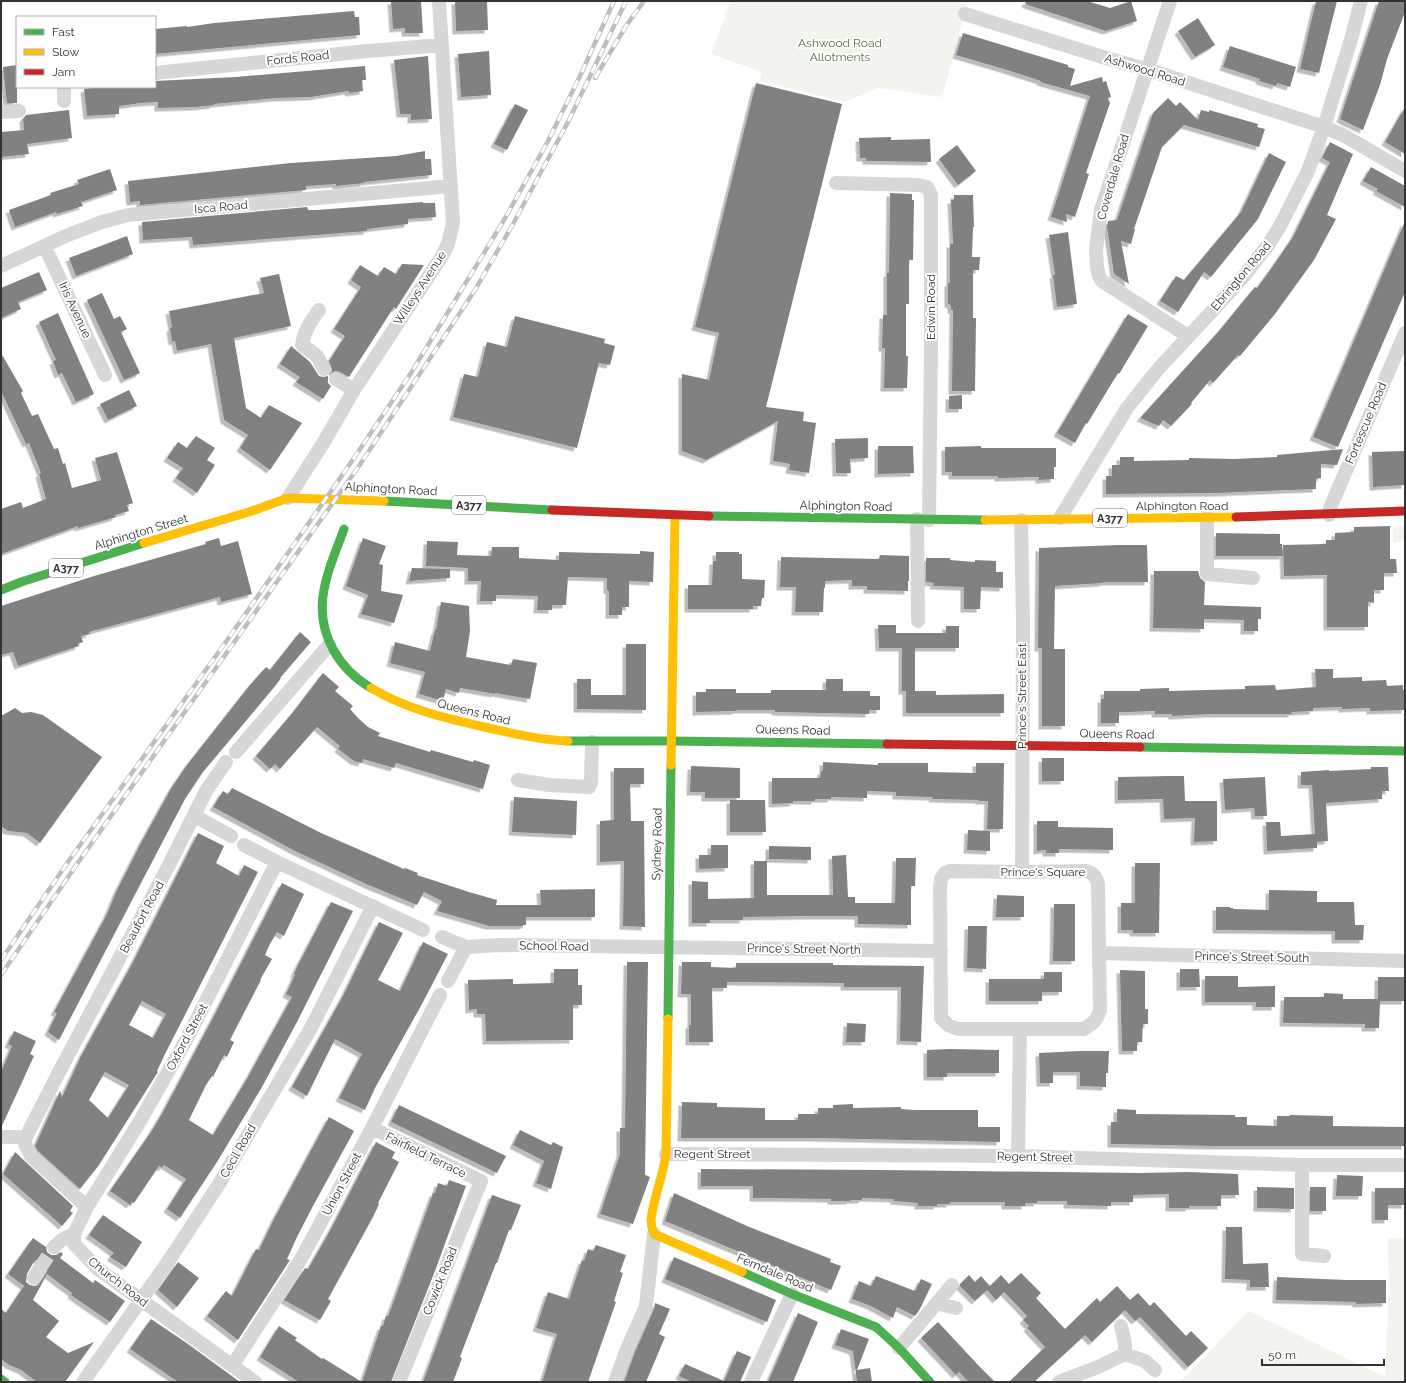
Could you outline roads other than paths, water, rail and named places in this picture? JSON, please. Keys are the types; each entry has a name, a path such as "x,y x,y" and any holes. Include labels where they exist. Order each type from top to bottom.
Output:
{"main road":[{"name":"Alphington Road","path":"288,498 357,500 674,516 923,519 1021,520 1060,518 1208,518 1302,516 1405,511"},
{"name":"Alphington Street","path":"1,590 152,540 249,512 288,498"},
{"name":"Sydney Road","path":"654,1234 651,1220 663,1173 666,1154 674,516"},
{"name":"Queens Road","path":"344,529 326,582 322,601 322,619 329,645 340,663 364,684 383,696 402,704 421,711 521,736 545,740 592,742 671,740 1405,751"},
{"name":"Ferndale Road","path":"654,1234 792,1294 876,1328 899,1348 930,1382"},
{"path":"1,1379 5,1382"}],"street":[{"name":"Willeys Avenue","path":"288,498 322,445 354,390 442,256 448,244 453,223 439,1"},
{"name":"Coverdale Road","path":"1170,1 1146,69 1101,210 1096,249 1097,267 1102,281 1188,336"},
{"name":"Ebrington Road","path":"1060,518 1127,408 1158,368 1225,298 1268,245 1278,228 1308,171 1324,127 1352,36 1361,1"},
{"name":"Ashwood Road","path":"964,14 1146,69 1324,127 1343,134 1405,170"},
{"name":"Fords Road","path":"156,73 368,51 442,45"},
{"path":"1,112 19,111"},
{"name":"Edwin Road","path":"836,184 927,187 931,195 931,348 923,519"},
{"name":"Isca Road","path":"1,266 45,247 68,235 102,222 128,215 451,186"},
{"name":"Iris Avenue","path":"45,247 105,375"},
{"path":"318,310 303,337 302,345 317,356 324,369"},
{"name":"Fortescue Road","path":"1329,514 1330,508 1405,333"},
{"path":"336,379 354,390"},
{"path":"1208,518 1207,574 1253,578"},
{"path":"918,621 923,519"},
{"name":"Prince's Street East","path":"1021,520 1022,872"},
{"name":"Beaufort Road","path":"26,1137 195,816 206,791 231,757 329,645"},
{"path":"518,780 549,786 590,787 592,742"},
{"path":"195,816 230,836"},
{"path":"244,845 277,862 423,930"},
{"name":"Oxford Street","path":"87,1207 140,1121 185,1042 277,862"},
{"name":"Prince's Square","path":"950,871 1086,871 1092,873 1096,877 1098,884 1100,1011 1097,1019 1090,1026 1083,1029 958,1029 944,1022 941,1018 941,951 940,888 941,879 945,873 950,871"},
{"name":"Cecil Road","path":"83,1382 170,1259 219,1184 311,1028 373,906"},
{"name":"School Road","path":"442,936 466,947 499,945 668,948"},
{"path":"448,981 466,947"},
{"name":"Prince's Street North","path":"668,948 941,951"},
{"name":"Prince's Street South","path":"1099,954 1405,961"},
{"name":"Union Street","path":"232,1366 301,1259 372,1128 440,995"},
{"path":"1018,1156 1020,1030"},
{"name":"Fairfield Terrace","path":"372,1128 481,1181"},
{"path":"1,1137 26,1137 25,1144 31,1156 87,1207 74,1234 63,1239 54,1247"},
{"name":"Regent Street","path":"666,1154 1018,1156 1302,1165 1405,1165"},
{"path":"1302,1165 1302,1254 1324,1256"},
{"name":"Cowick Road","path":"399,1382 481,1181"},
{"name":"Church Road","path":"74,1234 74,1244 98,1269 255,1382"},
{"path":"615,1382 627,1349 646,1306 654,1234"},
{"path":"899,1348 952,1285"},
{"path":"752,1382 792,1294"},
{"path":"936,1303 956,1308"},
{"path":"1121,1326 1125,1343 1125,1354"},
{"path":"1060,1382 1098,1368 1125,1354 1145,1361 1155,1370"}],"tunnel":[{"path":"40,1268 54,1247"}],"railway":[{"path":"1,960 70,859 228,639 352,461 411,373 504,220 547,143 582,72 614,1"},
{"path":"1,975 77,864 359,466 475,290 513,224 568,122 626,1"},
{"path":"595,78 626,26 644,1"}],"park label":[{"name":"Ashwood Road Allotments","path":"840,50"}]}
